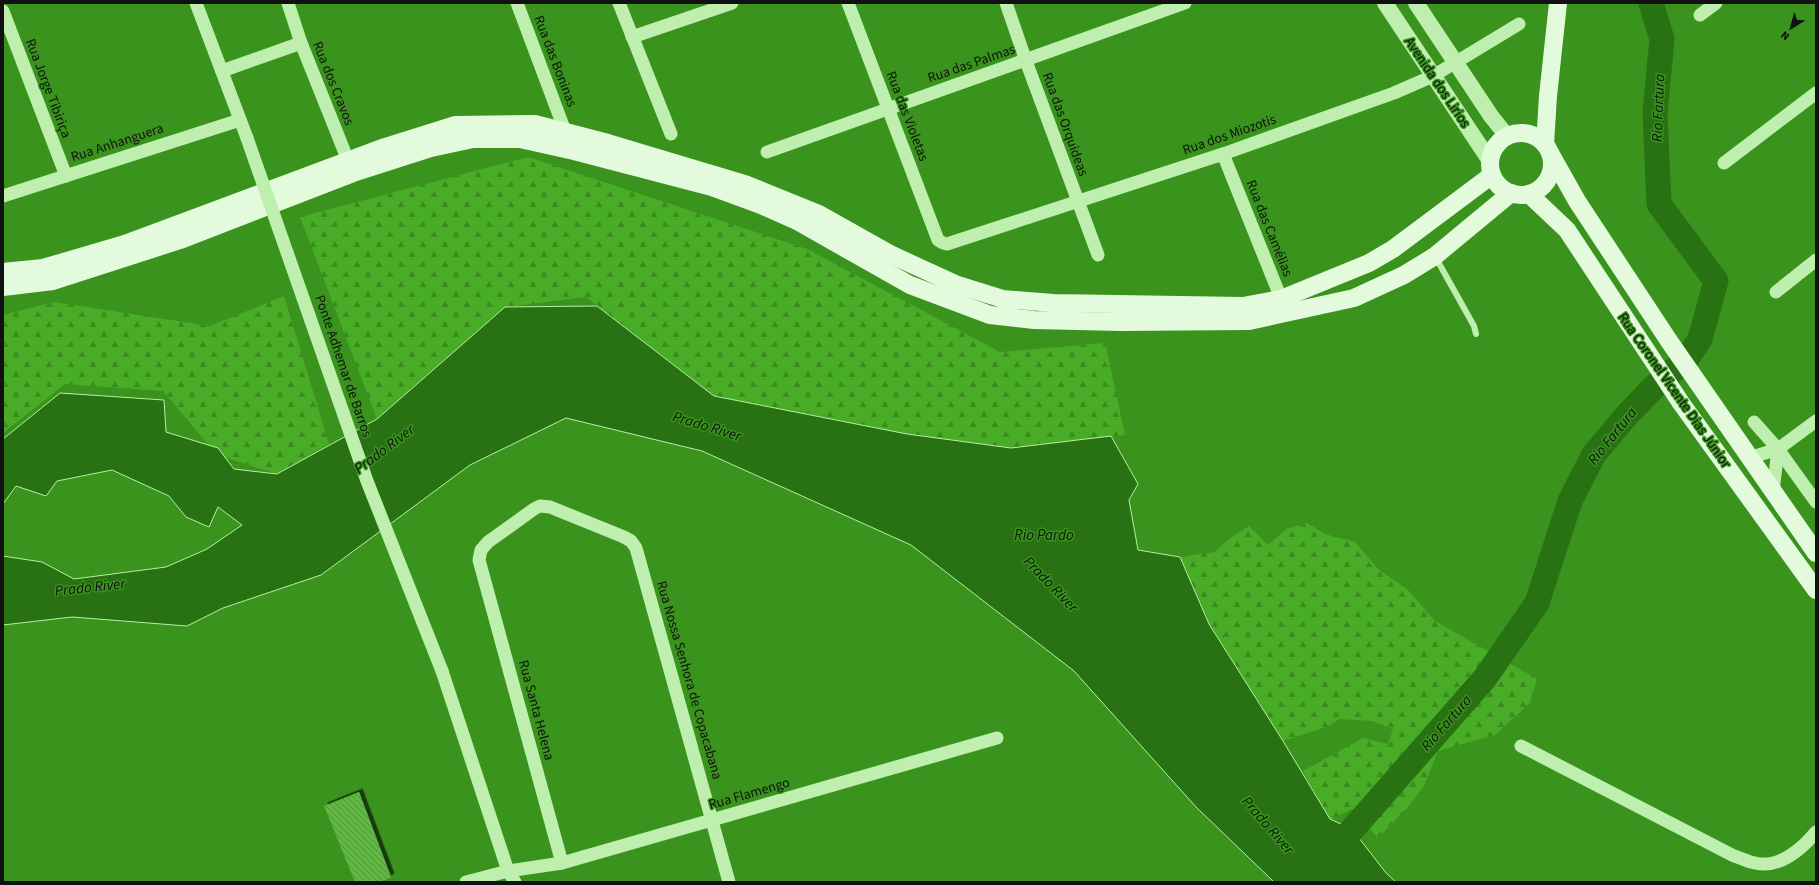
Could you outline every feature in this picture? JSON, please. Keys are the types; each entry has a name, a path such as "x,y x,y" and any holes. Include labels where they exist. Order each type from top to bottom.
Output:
{"main road":[{"path":"1548,149 1537,138 1527,134 1507,136 1496,147 1491,168 1496,183 1511,193 1520,195 1529,194 1544,185 1549,178 1552,166 1548,149 1548,96 1558,3"},
{"path":"1527,134 1548,96"},
{"path":"3,287 53,281 180,240 350,167 455,125 535,124 566,131 745,184 819,214 892,255 955,284 1003,299 1054,303 1284,307 1354,298 1404,275 1435,256 1511,193"},
{"path":"3,272 43,268 124,244 350,167 473,139 520,139 574,151 712,187 761,205 797,221 910,285 990,315 1034,320 1121,322 1249,321 1284,307 1347,272 1393,249 1491,168"},
{"name":"Rua Coronel Vicente Dias Júnior","path":"1548,149 1577,201 1669,341 1816,553"},
{"name":"Rua Coronel Vicente Dias Júnior","path":"1529,194 1567,230 1681,403 1816,590"}],"street":[{"name":"Ponte Adhemar de Barros","path":"196,3 247,138 367,481 442,670 508,871 515,882"},
{"name":"Rua dos Cravos","path":"288,3 301,43 350,167"},
{"name":"Rua das Boninas","path":"517,3 566,131"},
{"path":"619,3 671,134"},
{"path":"632,37 732,3"},
{"name":"Rua das Violetas","path":"848,3 938,240"},
{"name":"Rua das Orquideas","path":"1006,3 1077,201 1098,255"},
{"name":"Rua das Palmas","path":"767,152 1186,3"},
{"name":"Avenida dos Lirios","path":"1385,3 1491,168"},
{"name":"Avenida dos Lirios","path":"1416,3 1507,136"},
{"path":"1700,15 1716,3"},
{"name":"Rua Jorge Tibiriça","path":"3,11 66,176"},
{"name":"Rua dos Miozotis","path":"938,240 943,244 947,244 1222,154 1394,93 1433,76 1519,24"},
{"path":"222,72 301,43"},
{"path":"1724,163 1816,93"},
{"name":"Rua Anhanguera","path":"3,196 240,120"},
{"name":"Rua das Camélias","path":"1222,154 1284,307"},
{"path":"1776,292 1816,260"},
{"path":"1749,458 1778,449 1816,421"},
{"path":"1754,422 1778,449 1816,502"},
{"path":"1773,492 1778,449"},
{"name":"Rua Nossa Senhora de Copacabana","path":"480,566 480,553 485,544 534,508 544,506 624,536 634,545 639,557 729,882"},
{"name":"Rua Santa Helena","path":"480,566 562,863"},
{"name":"Rua Flamengo","path":"466,882 508,871 562,863 996,738"},
{"path":"1521,746 1734,856 1755,864 1770,864 1782,861 1801,847 1816,832"}],"lane":[{"path":"1435,256 1474,326 1476,334"}],"green space":[{"path":"528,157 807,249 1000,352 1105,343 1125,435 992,450 714,396 586,297 505,307 377,419 300,217"},
{"path":"284,296 329,444 277,474 217,455 163,391 65,384 3,433 3,315 54,302 210,326"},
{"path":"1307,523 1325,534 1355,542 1378,569 1408,590 1435,621 1537,679 1530,703 1495,735 1438,751 1424,786 1408,807 1378,838 1352,809 1330,820 1303,771 1363,738 1388,744 1393,729 1372,721 1340,719 1326,727 1283,741 1229,660 1209,624 1180,557 1215,552 1230,538 1249,526 1268,545 1286,529"}],"water":[{"name":"Rio Pardo","path":"597,306 714,396 907,434 1011,448 1111,436 1138,484 1129,500 1138,550 1180,557 1209,624 1330,819 1352,829 1386,873 1396,882 1274,882 1196,807 1074,671 911,545 702,451 566,418 470,465 321,575 223,608 187,626 72,617 3,625 3,556 42,562 74,579 166,567 207,549 242,525 218,507 209,527 186,517 169,496 112,470 57,481 46,496 16,486 3,504 3,439 60,393 164,400 166,432 218,448 234,469 277,474 377,419 505,307"}],"building":[{"path":"359,792 391,877 381,882 355,882 324,806"}],"waterway":[{"name":"Rio Fartura","path":"1330,855 1485,678 1537,603 1570,501 1594,454 1628,414 1654,387 1686,360 1700,339 1716,281 1659,204 1655,113 1662,39 1651,3"}],"water label":[{"name":"Prado River","path":"707,426"},
{"name":"Prado River","path":"384,449"},
{"name":"Prado River","path":"1051,584"},
{"name":"Prado River","path":"90,587"},
{"name":"Prado River","path":"1268,825"}]}
